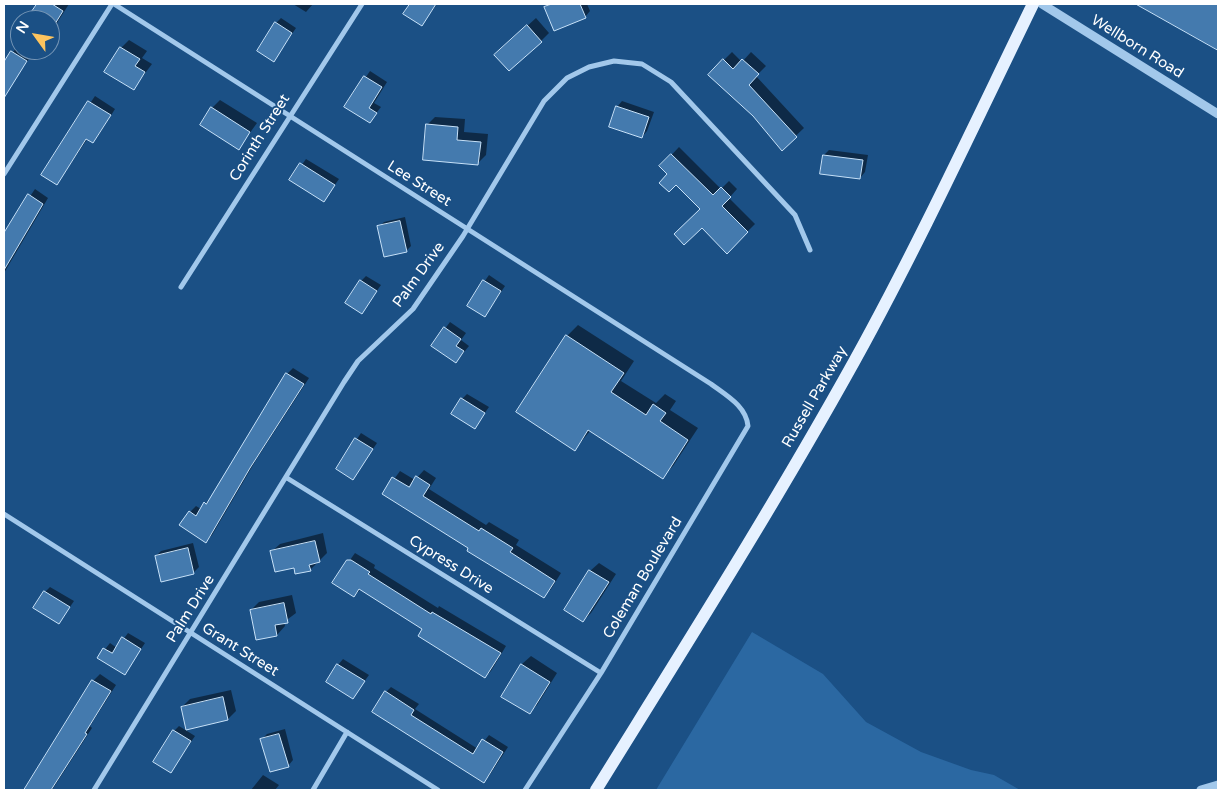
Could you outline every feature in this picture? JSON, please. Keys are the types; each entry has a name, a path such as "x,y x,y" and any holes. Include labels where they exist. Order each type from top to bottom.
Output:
{"main road":[{"name":"Russell Parkway","path":"596,790 769,510 855,359 934,208 1032,4"}],"street":[{"name":"Lee Street","path":"113,4 712,384"},
{"path":"4,174 113,4"},
{"name":"Corinth Street","path":"181,287 362,4"},
{"name":"Wellborn Road","path":"1042,4 1218,114"},
{"name":"Palm Drive","path":"94,790 358,362 413,309 467,229 544,101 567,78 589,67 614,61 642,64 671,82 795,215 810,250"},
{"name":"Coleman Boulevard","path":"525,790 601,673 748,426 747,417 740,406 712,384"},
{"name":"Cypress Drive","path":"287,478 601,673"},
{"name":"Grant Street","path":"4,514 438,790"},
{"path":"313,790 347,732"},
{"path":"1201,790 1218,785"}],"shaded area":[{"path":"752,632 823,674 866,722 921,752 971,770 994,775 1020,790 656,790"}],"building":[{"path":"37,4 52,4 63,11 60,16 60,10 33,10"},
{"path":"410,4 436,4 422,26 403,14"},
{"path":"552,4 580,4 586,18 554,31 544,7"},
{"path":"1136,4 1218,4 1218,50"},
{"path":"275,22 292,33 274,62 257,51"},
{"path":"527,25 542,42 509,71 494,55"},
{"path":"120,47 140,59 135,66 145,72 134,90 104,72"},
{"path":"10,53 10,60 27,61 4,98 4,62"},
{"path":"723,59 733,69 742,59 759,74 749,85 797,137 782,151 753,116 708,75"},
{"path":"364,76 382,87 369,108 377,113 370,123 344,107"},
{"path":"88,101 111,115 93,143 86,139 57,185 41,175"},
{"path":"616,106 649,117 642,138 609,127"},
{"path":"211,107 250,132 239,150 200,125"},
{"path":"426,124 458,127 457,140 481,142 478,165 423,160"},
{"path":"671,154 713,195 721,187 731,197 722,206 748,232 727,254 702,228 684,245 674,234 700,209 676,185 669,192 659,183 667,174 659,166"},
{"path":"823,155 863,160 860,179 820,174"},
{"path":"300,163 335,185 324,202 289,180"},
{"path":"28,194 43,204 4,270 4,233"},
{"path":"400,221 407,252 384,257 377,226"},
{"path":"360,280 377,291 362,314 345,303"},
{"path":"483,280 501,291 485,317 467,306"},
{"path":"444,327 461,339 456,346 464,351 456,363 431,346"},
{"path":"566,335 624,373 611,392 646,415 653,404 666,413 660,421 688,440 663,479 588,430 575,451 516,412"},
{"path":"286,373 304,384 250,468 206,543 179,525 189,511 196,516 204,502 206,504"},
{"path":"461,398 485,413 475,429 451,414"},
{"path":"355,438 373,449 353,480 336,469"},
{"path":"416,476 430,485 423,496 479,531 481,528 513,548 510,552 555,581 544,598 467,551 468,548 382,494 392,477 409,487"},
{"path":"315,541 320,562 309,565 311,571 295,574 294,568 275,572 270,551"},
{"path":"188,548 194,574 161,582 155,556"},
{"path":"347,560 351,560 370,572 368,574 431,614 432,612 501,653 485,678 418,636 422,629 359,589 354,597 332,583"},
{"path":"589,570 609,582 583,622 564,610"},
{"path":"44,591 70,607 59,624 33,608"},
{"path":"284,603 288,623 275,625 277,636 256,640 250,610"},
{"path":"122,637 141,649 125,675 97,658 103,648 112,653"},
{"path":"337,664 365,681 353,699 326,682"},
{"path":"521,664 550,682 530,714 501,697"},
{"path":"92,680 111,691 85,733 87,734 51,790 24,790"},
{"path":"385,691 414,710 411,715 473,754 482,739 503,752 484,783 372,712"},
{"path":"223,697 228,720 186,730 181,707"},
{"path":"173,730 191,741 171,773 153,762"},
{"path":"279,734 289,767 270,772 260,739"}]}
